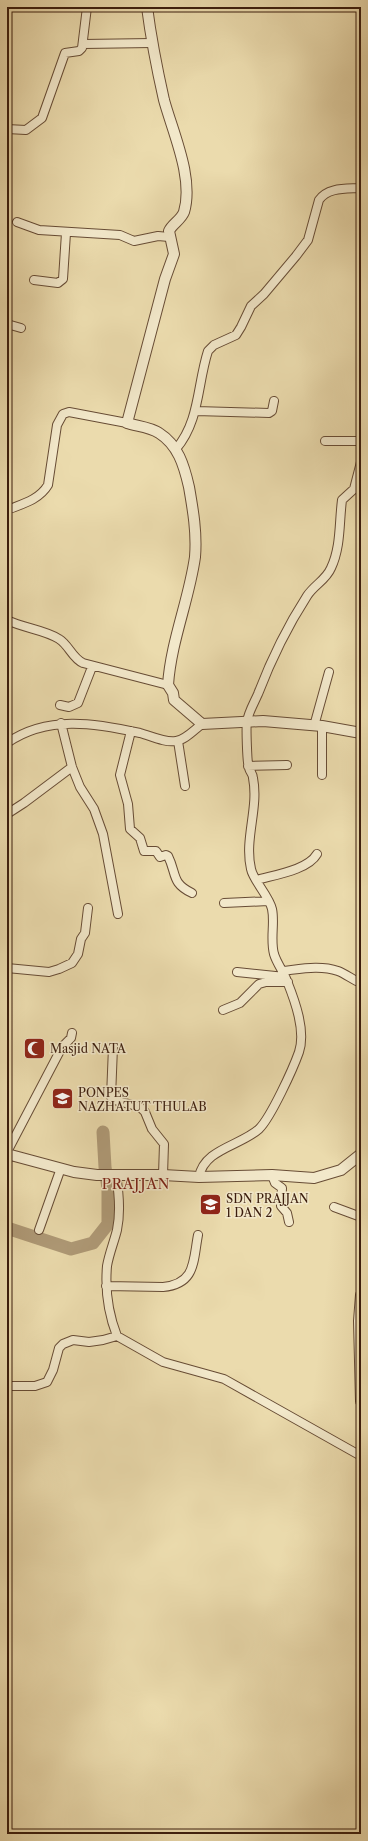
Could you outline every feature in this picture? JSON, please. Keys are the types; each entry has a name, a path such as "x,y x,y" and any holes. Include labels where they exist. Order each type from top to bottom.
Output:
{"street":[{"path":"7,130 26,130 42,118 58,77 63,57 69,52 79,51 82,48 87,7"},
{"path":"127,423 164,279 175,250 169,237 170,228 183,214 186,186 179,146 168,113 152,43 147,7"},
{"path":"82,44 152,43"},
{"path":"176,449 183,441 196,411 208,351 214,345 236,335 251,306 264,294 308,240 319,200 322,195 331,190 361,188"},
{"path":"17,222 39,230 66,233 120,235 134,241 158,236 169,237"},
{"path":"34,280 58,283 63,279 66,233"},
{"path":"7,324 21,328"},
{"path":"196,411 269,412 272,411 274,401"},
{"path":"7,510 35,499 44,492 48,485 57,425 63,414 69,412 127,423 157,432 167,439 176,449 181,458 188,481 193,508 196,540 188,592 173,648 168,685"},
{"path":"325,441 361,441"},
{"path":"199,1177 203,1164 220,1151 259,1129 275,1104 295,1062 301,1044 299,1020 285,977 274,955 271,932 272,908 257,880 252,875 249,862 253,807 253,778 248,766 247,722 270,662 282,638 308,594 324,580 332,567 338,545 342,500 354,489 361,462"},
{"path":"7,620 24,628 59,638 79,662 92,667 168,685 174,693 174,700 202,724"},
{"path":"60,706 69,707 78,703 92,667"},
{"path":"322,775 318,726 328,672"},
{"path":"7,743 29,730 62,723 92,724 178,741 202,724 263,721 318,726 361,733"},
{"path":"62,723 72,767 80,787 94,809 103,834 118,914"},
{"path":"131,731 120,775 128,809 130,829 140,838 144,850 156,850 160,857 166,855 168,856 175,880 184,890 192,893"},
{"path":"178,741 185,786"},
{"path":"248,766 287,765"},
{"path":"7,814 72,767"},
{"path":"257,880 306,866 317,854"},
{"path":"224,902 268,901"},
{"path":"7,968 49,972 72,963 78,954 80,942 86,933 88,908"},
{"path":"223,1010 240,1003 259,984 285,977 308,968 326,968 341,972 361,983"},
{"path":"237,972 285,977"},
{"path":"72,1033 71,1038 62,1047 7,1153 62,1168 97,1175 164,1175 199,1177 272,1175 301,1178 314,1178 341,1170 361,1154"},
{"path":"113,1047 111,1097 114,1100 140,1106 145,1112 152,1128 164,1144 164,1175"},
{"path":"39,1230 62,1168"},
{"path":"113,1175 120,1203 119,1216 108,1264 106,1286 107,1304 117,1336"},
{"path":"272,1175 274,1183 282,1188 281,1206 287,1213 289,1222"},
{"path":"334,1207 361,1217"},
{"path":"106,1286 162,1287 170,1286 186,1279 191,1273 198,1235"},
{"path":"361,1295 359,1327 361,1401"},
{"path":"7,1386 35,1386 47,1382 53,1370 59,1348 68,1341 89,1342 117,1336 163,1362 224,1379 361,1456"}],"waterway":[{"path":"7,1228 71,1249 93,1243 108,1224 108,1188 103,1132"}],"place":[{"name":"Masjid NATA","path":"34,1048"},
{"name":"PONPES NAZHATUT THULAB","path":"62,1099"},
{"name":"SDN PRAJJAN 1 DAN 2","path":"211,1205"}],"district":[{"name":"PRAJJAN","path":"136,1184"}]}
